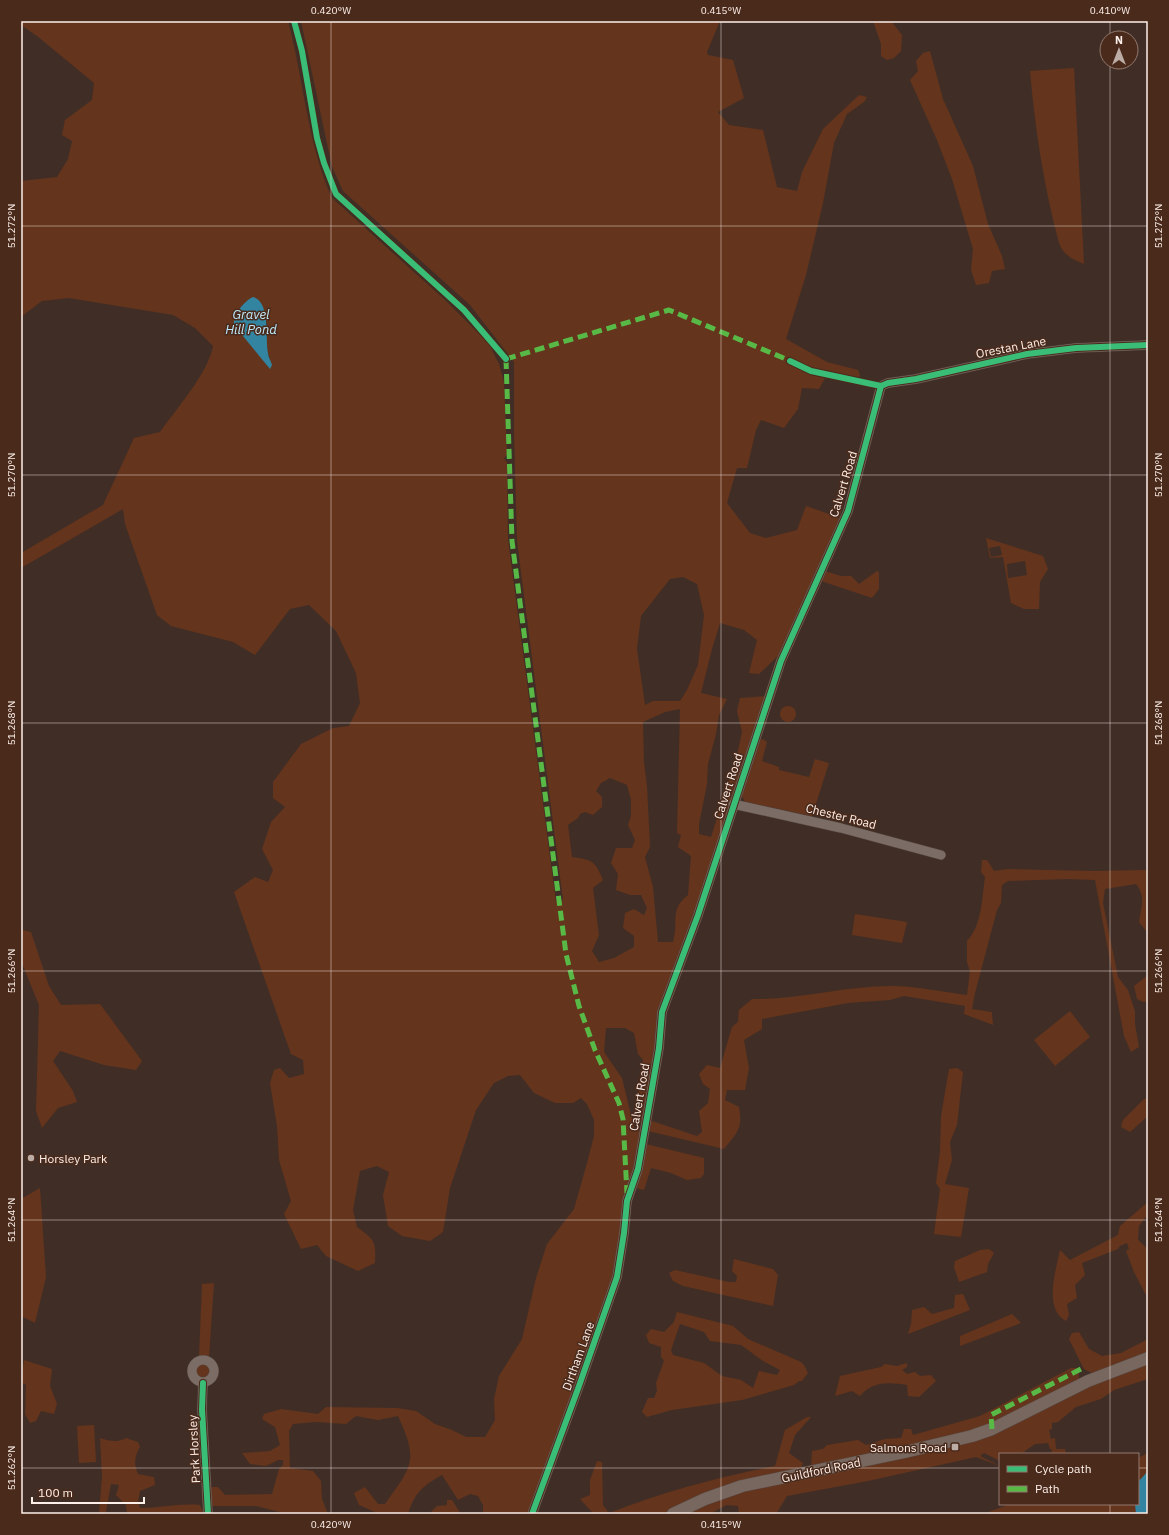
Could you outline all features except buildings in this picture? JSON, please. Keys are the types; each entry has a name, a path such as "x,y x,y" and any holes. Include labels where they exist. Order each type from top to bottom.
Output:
{"main road":[{"name":"Guildford Road","path":"673,1514 705,1499 742,1486 905,1452 972,1436 992,1429 1088,1381 1148,1358"}],"street":[{"name":"Orestan Lane","path":"881,386 888,383 916,379 1001,359 1053,350 1148,345"},
{"name":"Calvert Road","path":"627,1201 638,1169 659,1048 662,1012 688,947 733,804 781,661 848,511 881,386"},
{"name":"Chester Road","path":"733,804 841,828 941,855"},
{"name":"Dirtham Lane","path":"532,1514 617,1278 627,1201"},
{"name":"Park Horsley","path":"203,1382 202,1409 208,1514"}],"shaded area":[{"path":"21,21 288,21 311,133 332,198 445,300 489,344 499,364 504,382 507,455 504,458 507,463 508,539 556,902 563,900 517,541 514,362 470,305 343,191 332,167 301,21 720,21 707,52 708,55 733,60 744,98 718,112 729,125 763,130 777,187 797,191 802,172 823,129 859,95 867,97 864,102 847,114 834,143 823,203 806,275 786,339 827,362 858,370 860,375 858,384 825,378 819,389 802,388 798,409 784,428 761,420 756,430 747,468 737,468 727,503 750,533 766,538 797,530 806,506 835,516 840,501 843,505 838,522 783,651 759,674 749,673 757,640 744,630 720,623 701,693 727,699 719,715 716,734 708,764 707,784 699,824 699,834 711,837 737,755 742,732 737,711 740,698 766,696 729,810 664,999 660,1006 656,1026 654,1061 643,1120 641,1123 635,1117 643,1060 638,1054 634,1033 625,1028 606,1028 604,1052 622,1078 634,1127 640,1131 640,1139 628,1194 623,1198 618,1253 612,1276 600,1316 528,1514 483,1514 483,1505 478,1496 470,1494 458,1500 442,1475 420,1491 413,1501 408,1514 375,1514 375,1512 359,1505 354,1493 365,1487 378,1504 385,1504 407,1471 410,1463 409,1443 398,1416 378,1420 356,1416 346,1424 316,1422 293,1424 289,1431 290,1468 313,1471 321,1481 322,1499 328,1514 287,1514 256,1506 211,1506 211,1487 218,1487 225,1495 272,1494 279,1469 283,1465 283,1460 278,1460 266,1466 250,1464 242,1453 270,1451 280,1445 275,1427 262,1419 264,1414 281,1409 318,1414 326,1407 397,1408 416,1411 435,1424 466,1437 485,1437 495,1420 494,1399 499,1376 522,1339 536,1278 547,1244 574,1209 594,1136 594,1120 587,1104 581,1098 573,1103 555,1103 534,1093 520,1075 508,1076 494,1083 476,1110 450,1188 443,1232 430,1241 402,1236 388,1226 383,1195 389,1172 377,1166 360,1171 353,1210 357,1227 368,1235 373,1242 375,1250 375,1263 358,1271 326,1256 317,1245 301,1249 284,1214 291,1201 279,1160 277,1126 270,1083 274,1070 280,1068 289,1078 304,1074 303,1060 291,1054 234,892 255,877 268,882 273,870 262,849 271,822 285,807 273,798 273,782 301,744 333,728 349,726 360,703 356,673 336,631 309,605 290,609 255,655 233,642 171,626 157,615 125,524 123,509 21,568 21,553 103,505 134,438 160,432 199,379 213,346 195,328 173,315 69,298 42,301 21,317 21,181 57,177 68,159 72,141 62,135 65,120 92,100 94,83 37,36 21,25","holes":["260,302 267,324 267,352 272,365 245,303","683,577 697,584 704,615 698,665 687,690 680,701 653,701 645,705 637,649 641,616 670,579","680,709 677,833 681,835 678,847 691,856 688,895 682,900 676,911 675,935 673,942 658,942 653,887 645,857 650,847 647,786 644,762 643,722 665,712","610,778 627,785 631,800 631,816 628,825 635,840 632,848 616,848 611,863 618,874 616,890 630,895 641,895 647,908 644,915 634,909 625,913 623,928 634,936 634,947 614,958 599,962 592,951 599,935 593,888 603,880 598,869 592,862 585,859 572,857 568,825 578,818 580,814 585,812 593,815 602,807 602,797 596,791 601,783"]},
{"path":"873,21 891,21 902,35 901,51 894,58 887,60 881,56 881,44"},
{"path":"930,51 943,99 973,166 988,224 1002,256 1005,269 992,271 989,283 976,285 971,270 973,249 952,179 937,140 910,80 918,71 916,61 923,53"},
{"path":"1074,68 1084,264 1072,259 1066,254 1059,243 1041,158 1030,71"},
{"path":"986,538 1043,556 1048,569 1040,582 1039,609 1024,609 1011,603 1003,557 990,558","holes":["1000,546 1002,555 991,557 989,548","1025,561 1027,575 1008,578 1007,564"]},
{"path":"825,571 841,576 851,576 859,584 877,571 879,572 879,589 872,598 821,581"},
{"path":"785,706 791,706 796,711 794,720 791,722 785,722 780,717 780,711"},
{"path":"763,739 767,742 762,761 779,767 779,770 809,777 815,759 829,763 812,816 745,802 741,794 757,741"},
{"path":"982,860 987,860 994,871 1008,869 1093,871 1145,870 1148,873 1148,944 1147,932 1139,922 1142,897 1136,884 1105,889 1103,903 1118,977 1128,990 1135,1011 1135,1024 1139,1047 1131,1052 1124,1036 1095,880 1068,879 1008,881 1002,885 1001,903 997,910 972,1009 992,1012 993,1025 964,1014 965,1006 904,996 890,1000 848,1003 762,1019 762,1029 744,1040 749,1068 745,1090 727,1090 725,1100 739,1107 740,1121 736,1134 724,1149 648,1131 649,1120 697,1136 702,1132 699,1111 708,1103 710,1089 703,1084 699,1074 707,1065 720,1068 732,1027 738,1022 739,1010 752,999 769,999 856,988 891,986 919,988 967,995 970,971 967,962 967,941 976,927 980,911 985,877 981,872"},
{"path":"855,914 907,922 902,943 852,935"},
{"path":"21,923 23,930 31,932 49,986 61,1005 100,1004 142,1061 136,1070 104,1065 60,1051 53,1061 73,1091 77,1102 58,1108 42,1128 36,1111 39,1005 21,961"},
{"path":"1148,975 1148,1001 1143,1002 1137,999 1134,986"},
{"path":"1070,1011 1090,1037 1055,1066 1034,1040"},
{"path":"957,1068 963,1072 957,1125 950,1142 952,1160 945,1184 969,1188 961,1237 934,1234 940,1189 936,1183 940,1151 941,1116 949,1069"},
{"path":"1148,1098 1148,1116 1130,1132 1121,1127 1123,1120 1144,1099"},
{"path":"646,1144 704,1158 704,1174 701,1178 687,1180 671,1173 651,1168 644,1190 636,1188"},
{"path":"40,1188 46,1277 35,1323 21,1316 21,1199"},
{"path":"1148,1202 1148,1214 1139,1226 1138,1240 1148,1249 1148,1299 1134,1272 1126,1251 1129,1249 1127,1243 1120,1246 1118,1249 1082,1263 1085,1275 1075,1285 1077,1298 1067,1304 1069,1315 1066,1321 1059,1315 1055,1308 1053,1299 1054,1278 1060,1250 1070,1260 1118,1235 1120,1226"},
{"path":"989,1249 994,1253 988,1264 987,1272 959,1282 954,1267 955,1261 980,1250"},
{"path":"734,1259 773,1269 778,1275 773,1306 683,1286 673,1281 669,1273 675,1270 729,1282 736,1282 737,1276 732,1271"},
{"path":"214,1283 209,1357 199,1357 202,1284"},
{"path":"963,1294 970,1310 908,1334 911,1324 912,1310 924,1307 932,1314 954,1308 955,1295"},
{"path":"677,1312 733,1326 748,1339 801,1362 808,1373 802,1381 799,1381 794,1385 742,1400 672,1410 647,1417 642,1412 648,1398 654,1398 657,1391 656,1383 664,1361 661,1357 661,1347 649,1343 646,1335 651,1329 664,1332 674,1322","holes":["680,1324 704,1332 710,1341 741,1345 763,1361 780,1370 777,1375 759,1371 753,1388 741,1380 722,1376 704,1363 673,1355 671,1350"]},
{"path":"1012,1314 1021,1323 960,1346 960,1336"},
{"path":"1079,1332 1089,1349 1102,1356 1121,1353 1148,1339 1148,1352 1092,1373 1084,1369 1069,1339 1072,1333"},
{"path":"24,1360 52,1369 50,1386 57,1404 54,1414 41,1411 36,1421 30,1423 25,1414 26,1385 21,1382"},
{"path":"1148,1361 1148,1379 1114,1390 1101,1399 1076,1407 1058,1422 1052,1423 1052,1429 1049,1430 1051,1439 1055,1438 1056,1449 1065,1449 1066,1453 1051,1453 1052,1449 1050,1449 1048,1443 1035,1444 1022,1453 999,1453 999,1460 984,1453 980,1456 999,1466 976,1457 868,1481 787,1496 776,1514 739,1514 738,1506 726,1505 710,1514 682,1514 735,1491 936,1448"},
{"path":"203,1363 210,1368 211,1371 206,1378 203,1379 196,1374 195,1371 200,1364"},
{"path":"907,1363 907,1367 902,1370 907,1374 915,1372 920,1376 931,1375 936,1381 919,1397 908,1396 907,1385 894,1383 875,1385 860,1396 852,1391 835,1396 840,1376 881,1367 885,1364 897,1366"},
{"path":"1071,1368 1076,1368 1079,1374 1079,1381 998,1424 908,1447 811,1466 812,1451 823,1449 827,1445 858,1440 866,1445 885,1439 901,1438 904,1429 911,1429 913,1435 980,1416"},
{"path":"807,1417 811,1417 795,1435 789,1453 803,1463 801,1470 701,1498 663,1514 592,1514 592,1512 580,1499 590,1495 590,1480 597,1461 602,1462 603,1505 609,1513 650,1498 691,1486 775,1466 785,1430"},
{"path":"94,1425 96,1462 79,1463 77,1426"},
{"path":"100,1438 120,1441 126,1438 138,1442 140,1447 135,1460 138,1474 154,1477 155,1485 140,1491 138,1501 140,1508 200,1505 204,1514 127,1514 126,1505 116,1495 119,1485 111,1484 106,1512 99,1514 102,1476"},
{"path":"1148,1453 1148,1514 983,1514 1007,1505 1139,1505 1139,1458"},
{"path":"447,1500 452,1500 461,1514 429,1514 437,1506 447,1505"}],"water":[{"name":"Gravel Hill Pond","path":"253,297 259,300 265,313 267,347 272,365 270,369 234,325 237,313 246,302"},
{"path":"1148,1471 1148,1514 1136,1514 1135,1505 1139,1505 1139,1481"}],"marked path":[{"path":"506,359 669,310 793,362"},
{"path":"506,359 512,541 566,954 579,1006 595,1050 619,1103 623,1119 627,1193"},
{"path":"992,1429 991,1415 1081,1369"}],"cycle path":[{"path":"294,21 302,51 317,138 324,163 336,194 464,310 506,359"},
{"path":"790,361 811,371 881,386 888,383 916,379 1027,354 1076,348 1148,345"},
{"path":"532,1514 617,1277 624,1233 627,1201 638,1169 659,1048 662,1012 698,915 781,661 848,511 881,386"},
{"path":"203,1383 202,1409 208,1514"}],"place":[{"name":"Horsley Park","path":"31,1158"},
{"name":"Salmons Road","path":"955,1447"}]}
